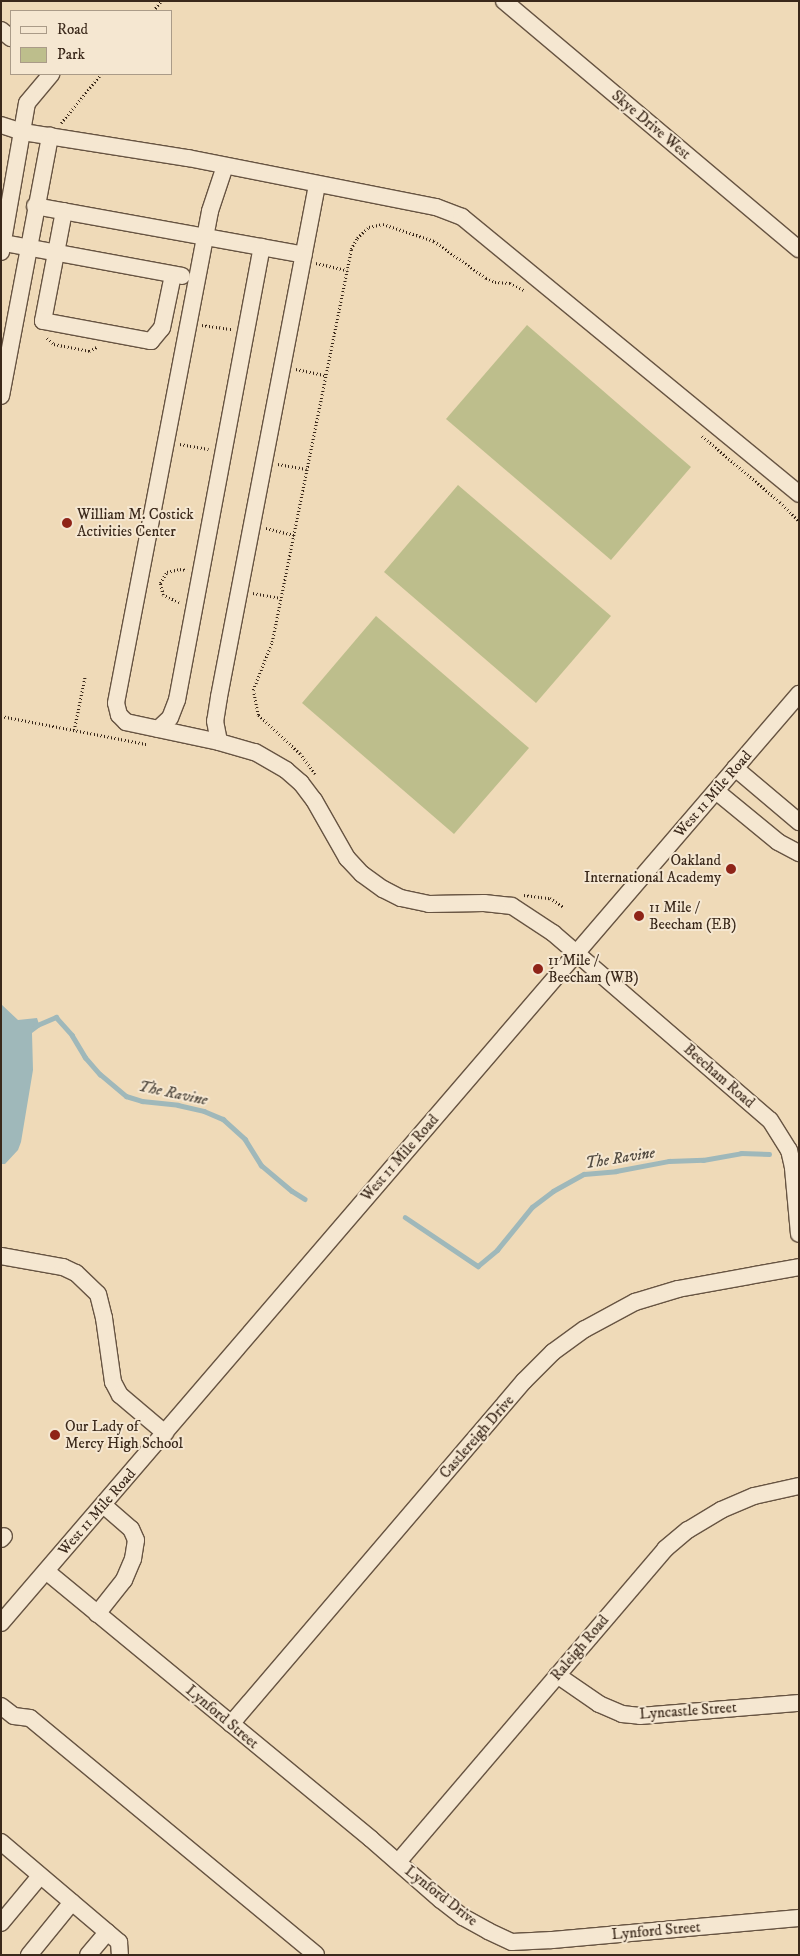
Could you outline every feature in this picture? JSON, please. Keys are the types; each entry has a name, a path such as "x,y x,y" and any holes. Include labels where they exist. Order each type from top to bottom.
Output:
{"street":[{"name":"Skye Drive West","path":"504,1 799,249"},
{"path":"50,75 27,103 2,247 28,249 197,279"},
{"path":"1,125 23,132 225,166 436,207 462,217 799,494"},
{"path":"1,396 35,206 50,136"},
{"name":"Beecham Road","path":"225,166 210,211 116,703 119,715 126,722 219,742 255,752 286,770 302,784 314,800 347,858 362,874 383,889 401,898 429,904 484,903 512,906 553,933 770,1120 789,1150 793,1168 799,1234"},
{"path":"219,742 216,721 317,184"},
{"path":"35,206 262,247 303,258"},
{"path":"64,211 43,321 151,341 162,328 173,275"},
{"path":"158,729 170,718 177,700 262,247"},
{"name":"West 11 Mile Road","path":"1,1623 799,694"},
{"path":"735,768 799,822"},
{"path":"716,791 778,842 799,853"},
{"path":"1,1256 63,1267 76,1274 98,1294 104,1318 113,1382 120,1395 165,1433"},
{"name":"Castlereigh Drive","path":"231,1724 524,1381 553,1352 585,1329 635,1302 678,1289 799,1267"},
{"name":"Raleigh Road","path":"398,1862 665,1549 720,1510 754,1496 799,1486"},
{"path":"97,1614 124,1580 133,1560 136,1540 131,1529 103,1505"},
{"name":"Lynford Street","path":"46,1571 398,1862"},
{"name":"Lyncastle Street","path":"557,1675 599,1704 622,1714 640,1716 799,1703"},
{"path":"4,1712 14,1716 30,1718 316,1955"},
{"path":"2,1844 119,1942 120,1955"},
{"name":"Lynford Drive","path":"398,1862 463,1917 513,1948"},
{"path":"1,1923 40,1876"},
{"path":"29,1955 72,1902"},
{"name":"Lynford Street","path":"513,1948 552,1940 799,1918"},
{"path":"88,1955 107,1932"}],"path":[{"path":"50,136 100,75"},
{"path":"319,781 310,765 300,754 258,715 253,690 272,642 351,249 357,238 369,227 383,224 434,241 486,278 495,282 510,283 529,293"},
{"path":"303,258 346,270"},
{"path":"189,323 246,331"},
{"path":"283,366 326,374"},
{"path":"696,431 780,502 799,521"},
{"path":"166,442 224,452"},
{"path":"264,461 307,469"},
{"path":"252,526 294,535"},
{"path":"195,606 174,602 163,595 160,582 167,572 180,569 201,574"},
{"path":"240,591 281,598"},
{"path":"74,730 85,676"},
{"path":"1,716 154,746"},
{"path":"522,895 550,898 564,907"}],"green space":[{"path":"527,325 691,467 611,560 446,419"},
{"path":"458,485 611,616 536,703 384,572"},
{"path":"376,616 529,748 454,834 302,703"}],"water":[{"path":"1,1004 18,1020 37,1018 40,1027 32,1033 33,1070 21,1142 18,1150 5,1164 1,1164"}],"waterway":[{"name":"The Ravine","path":"35,1026 56,1017 72,1035 85,1057 100,1074 126,1096 142,1101 178,1105 204,1111 223,1119 245,1139 261,1165 292,1191 305,1199"},
{"name":"The Ravine","path":"405,1217 478,1266 497,1250 532,1207 553,1191 584,1174 616,1171 669,1161 703,1160 741,1153 769,1154"}],"place":[{"name":"William M. Costick Activities Center","path":"67,523"},
{"name":"Oakland International Academy","path":"731,869"},
{"name":"11 Mile / Beecham (EB)","path":"639,916"},
{"name":"11 Mile / Beecham (WB)","path":"538,969"},
{"name":"Our Lady of Mercy High School","path":"55,1435"}]}
